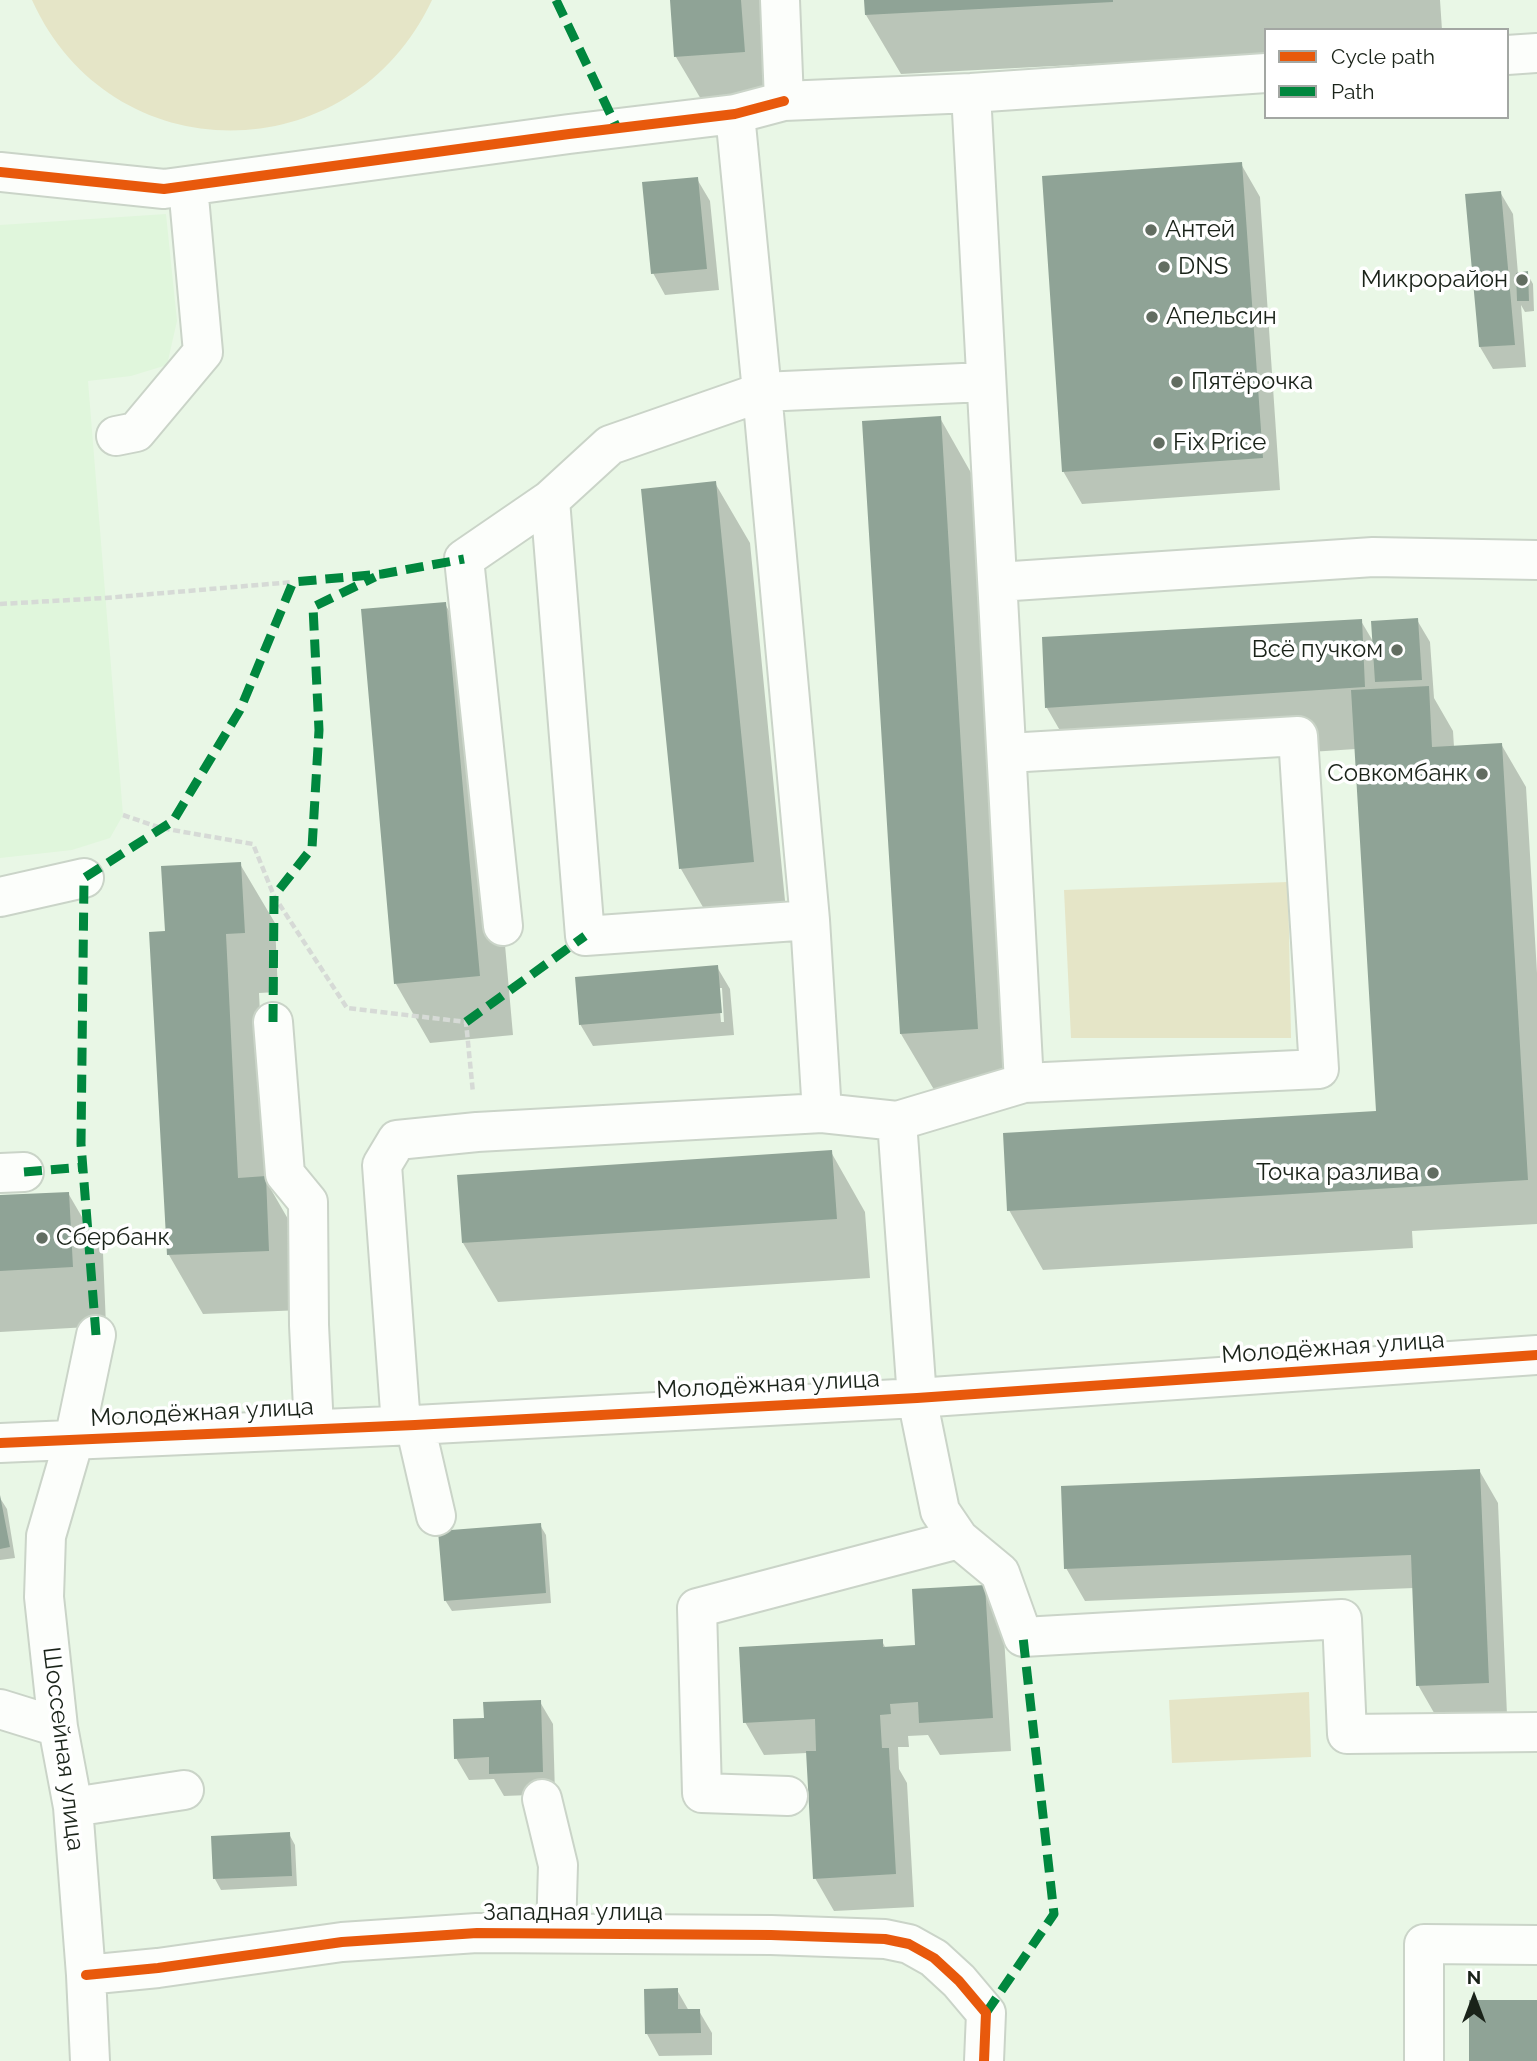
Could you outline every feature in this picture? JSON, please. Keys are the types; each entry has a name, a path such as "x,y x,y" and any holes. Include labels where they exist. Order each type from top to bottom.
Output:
{"street":[{"path":"780,0 784,101"},
{"path":"1509,55 1537,53"},
{"path":"0,172 164,189 735,114 784,101 971,93 1264,73"},
{"path":"971,93 1024,1083"},
{"path":"735,114 810,920 822,1114"},
{"path":"116,436 136,432 203,352 188,186"},
{"path":"503,926 464,559 550,500 610,445 762,392 985,382"},
{"path":"550,500 585,936 810,920"},
{"path":"998,582 1373,558 1537,560"},
{"path":"436,1516 408,1425 382,1165 397,1140 477,1132 822,1114 897,1121 1024,1083 1319,1069 1297,736 1008,753"},
{"path":"0,897 84,878"},
{"path":"273,1022 285,1174 308,1202 309,1325 314,1429"},
{"path":"897,1121 917,1398 940,1511 959,1539 1000,1573 1023,1637 1342,1619 1347,1734 1537,1732"},
{"name":"Шоссейная улица","path":"90,2061 73,1807 58,1727 44,1597 46,1536 74,1440 96,1335"},
{"name":"Молодёжная улица","path":"0,1443 917,1398 1537,1354"},
{"path":"788,1796 702,1793 697,1608 959,1539"},
{"path":"0,1709 58,1727"},
{"path":"73,1807 184,1790"},
{"path":"542,1799 558,1865 556,1933"},
{"name":"Западная улица","path":"86,1975 158,1968 342,1942 477,1933 885,1938 909,1944 933,1958 959,1981 986,2013 984,2061"},
{"path":"1424,2061 1424,1944 1537,1945"}],"path":[{"path":"0,604 293,582"},
{"path":"123,815 161,828 253,844 274,895 347,1009 466,1022 477,1132"}],"shaded area":[{"path":"32,0 432,0 395,57 346,98 291,122 231,130 172,123 116,98 69,57"},
{"path":"166,214 177,321 167,365 131,376 88,381 123,815 110,838 72,850 0,858 0,225"},
{"path":"1288,882 1291,1038 1071,1038 1064,890"},
{"path":"1309,1692 1311,1757 1172,1763 1169,1700"}],"building":[{"path":"670,0 741,0 745,52 674,57"},
{"path":"864,0 1113,0 1113,2 865,15"},
{"name":"Апельсин","path":"1242,162 1263,458 1062,472 1042,176"},
{"path":"698,177 707,269 651,274 642,182"},
{"path":"1501,191 1515,345 1479,347 1465,194"},
{"name":"Микрорайон","path":"1528,271 1529,301 1517,301 1516,273"},
{"path":"941,416 978,1029 900,1034 862,421"},
{"path":"716,481 754,862 679,869 641,489"},
{"path":"446,602 480,976 394,984 361,609"},
{"name":"Всё пучком","path":"1418,618 1422,680 1375,682 1371,621"},
{"path":"1362,619 1365,687 1045,708 1042,637"},
{"path":"1429,686 1432,747 1502,743 1528,1180 1007,1211 1003,1133 1376,1111 1351,690"},
{"path":"241,862 245,933 226,934 238,1178 266,1176 269,1251 167,1255 149,932 165,931 161,866"},
{"path":"718,965 722,1013 579,1025 575,977"},
{"path":"832,1150 837,1219 462,1243 457,1175"},
{"path":"69,1192 73,1267 0,1271 0,1195"},
{"path":"1480,1469 1489,1683 1416,1686 1411,1555 1064,1569 1061,1486"},
{"path":"0,1495 10,1547 0,1549"},
{"path":"541,1523 546,1593 444,1601 438,1531"},
{"path":"985,1585 993,1718 919,1723 918,1702 890,1704 891,1714 880,1715 882,1748 889,1748 896,1874 813,1879 806,1751 816,1751 815,1719 743,1723 739,1647 883,1639 883,1647 915,1645 912,1589"},
{"path":"541,1700 543,1772 489,1774 489,1757 454,1759 453,1719 484,1718 483,1702"},
{"path":"290,1832 292,1876 213,1879 211,1836"},
{"path":"678,1988 678,2009 700,2009 701,2033 645,2034 644,1989"},
{"path":"1469,2000 1537,2000 1537,2061 1469,2061"}],"marked path":[{"path":"556,0 617,128"},
{"path":"96,1335 81,1144 84,878 173,821 240,710 293,582 382,574 464,559"},
{"path":"273,1022 274,896 312,848 319,730 313,607 375,577"},
{"path":"466,1022 585,936"},
{"path":"24,1172 83,1167"},
{"path":"986,2013 1054,1914 1023,1637"}],"cycle path":[{"path":"0,172 164,189 735,114 784,101"},
{"path":"0,1443 415,1425 917,1398 1537,1355"},
{"path":"86,1975 158,1968 342,1942 477,1933 771,1935 885,1939 909,1944 934,1958 959,1981 986,2013 984,2061"}],"place":[{"name":"Антей","path":"1151,230"},
{"name":"DNS","path":"1164,267"},
{"name":"Микрорайон","path":"1522,280"},
{"name":"Апельсин","path":"1152,317"},
{"name":"Пятёрочка","path":"1177,382"},
{"name":"Fix Price","path":"1159,443"},
{"name":"Всё пучком","path":"1397,650"},
{"name":"Совкомбанк","path":"1482,774"},
{"name":"Точка разлива","path":"1433,1173"},
{"name":"Сбербанк","path":"42,1238"}]}
